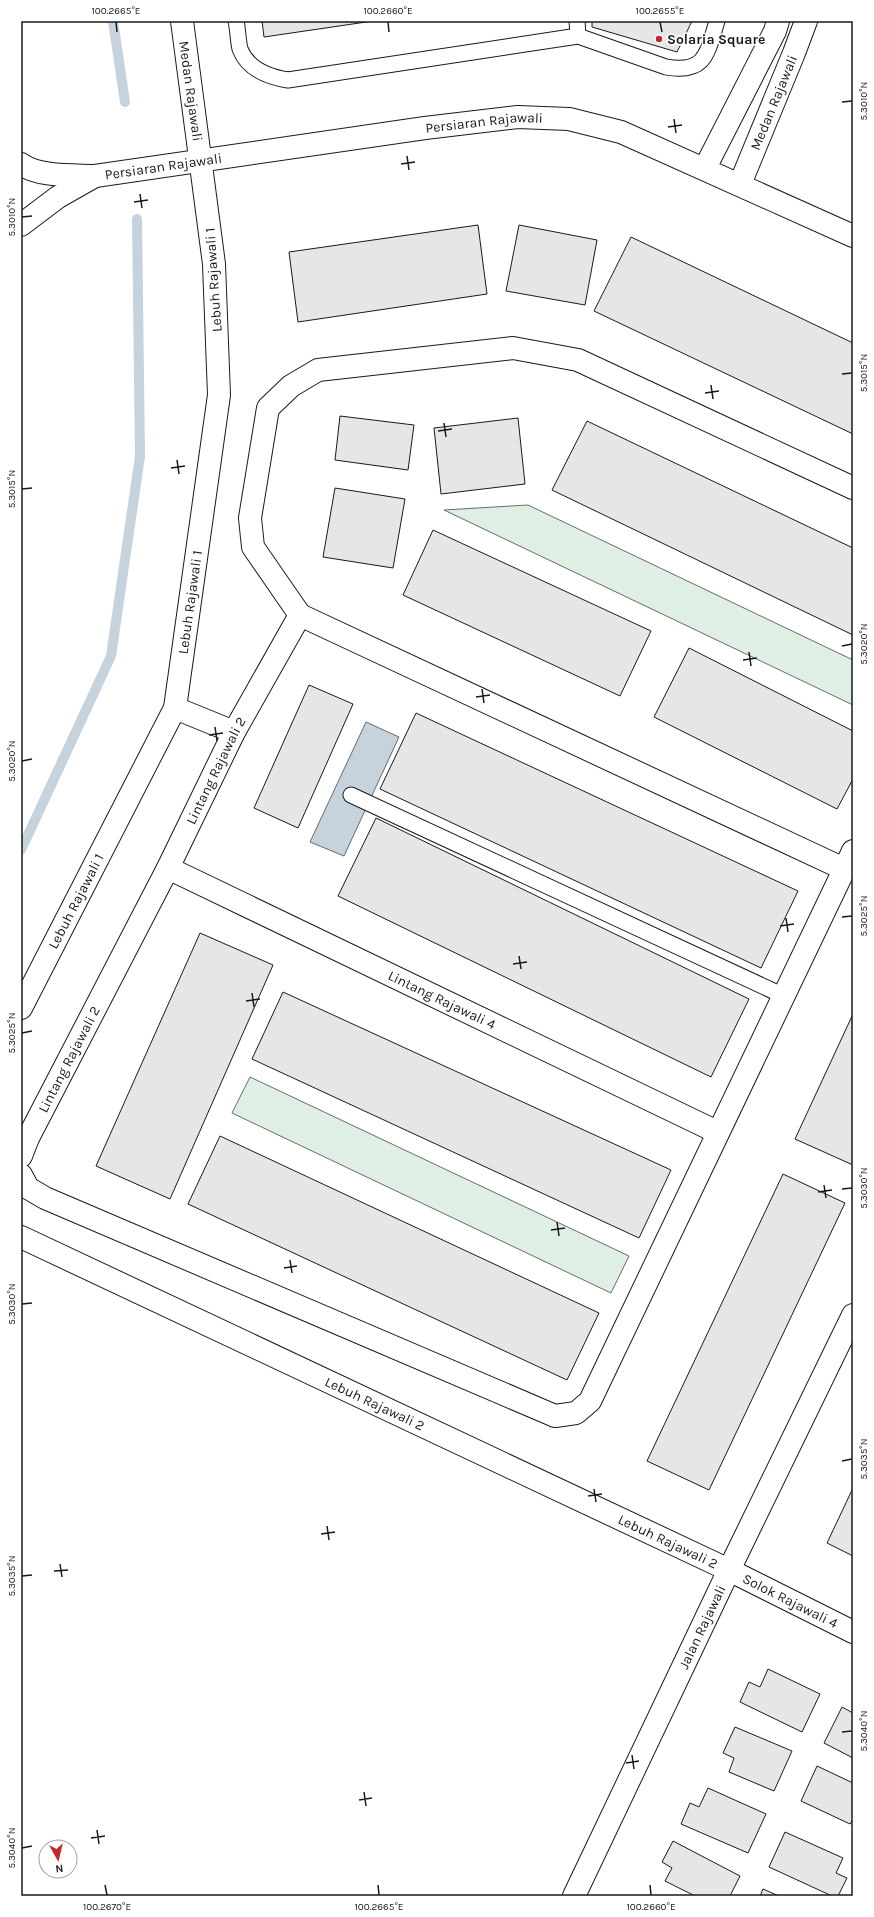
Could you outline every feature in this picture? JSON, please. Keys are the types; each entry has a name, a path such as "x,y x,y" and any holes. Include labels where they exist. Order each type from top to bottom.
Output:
{"street":[{"name":"Medan Rajawali","path":"182,21 201,160"},
{"name":"Medan Rajawali","path":"705,168 775,31 778,21"},
{"name":"Medan Rajawali","path":"740,184 794,54 806,21"},
{"name":"Persiaran Rajawali","path":"21,164 27,168 60,175 95,176 201,160 518,117 569,119 621,132 705,168 853,236"},
{"name":"Lebuh Rajawali 1","path":"21,1008 175,708 219,395 214,264 201,160"},
{"name":"Persiaran Rajawali","path":"21,225 58,197 95,176"},
{"path":"21,1175 28,1188 44,1198 555,1416 576,1413 590,1400 717,1132 849,860 300,615 253,547 250,518 268,408 291,386 318,370 513,348 578,360 853,488"},
{"name":"Lintang Rajawali 2","path":"21,1156 28,1138 168,868 234,732 300,615"},
{"path":"175,708 234,732"},
{"name":"Lintang Rajawali 4","path":"168,868 717,1132"},
{"name":"Lebuh Rajawali 2","path":"21,1237 729,1570"},
{"name":"Jalan Rajawali","path":"574,1896 729,1570 853,1315"},
{"name":"Solok Rajawali 4","path":"729,1570 853,1632"}],"lane":[{"path":"236,21 240,50 252,67 269,77 288,80 578,36 666,67 681,70 695,66 706,56 718,21"},
{"path":"577,21 578,36"},
{"path":"351,795 784,996"}],"green space":[{"path":"528,505 853,660 853,705 444,510"},
{"path":"250,1077 629,1256 611,1293 232,1113"}],"shaded area":[{"path":"366,722 399,737 344,856 310,842"}],"building":[{"path":"262,21 373,21 264,37"},
{"name":"Solaria Square","path":"592,21 692,21 677,52 592,27"},
{"path":"478,225 487,294 298,322 289,252"},
{"path":"519,225 597,240 585,305 506,291"},
{"path":"631,237 853,343 853,434 594,311"},
{"path":"340,416 414,425 408,470 335,460"},
{"path":"518,418 525,484 441,494 434,428"},
{"path":"587,421 853,548 853,635 552,490"},
{"path":"335,488 405,499 393,568 323,557"},
{"path":"433,530 651,631 620,696 403,595"},
{"path":"689,648 853,731 853,779 837,809 654,717"},
{"path":"309,685 353,704 298,828 254,808"},
{"path":"416,713 798,891 761,968 380,789"},
{"path":"376,818 749,999 711,1077 338,896"},
{"path":"200,933 273,965 170,1199 96,1166"},
{"path":"283,992 671,1170 639,1238 252,1059"},
{"path":"853,1014 853,1165 795,1139"},
{"path":"220,1136 599,1313 567,1380 188,1204"},
{"path":"783,1174 845,1203 709,1490 647,1461"},
{"path":"853,1488 853,1556 827,1543"},
{"path":"768,1669 820,1694 802,1732 740,1702 749,1682 760,1687"},
{"path":"842,1707 853,1713 853,1758 824,1743"},
{"path":"735,1727 792,1751 774,1791 729,1772 734,1758 723,1753"},
{"path":"817,1766 853,1783 853,1819 850,1824 801,1801"},
{"path":"708,1788 766,1814 748,1853 681,1824 690,1803 699,1807"},
{"path":"785,1832 843,1858 836,1873 847,1878 838,1896 832,1896 769,1867"},
{"path":"673,1841 740,1876 730,1896 695,1896 665,1881 672,1868 662,1862"},
{"path":"763,1889 779,1896 760,1896"}],"waterway":[{"path":"113,21 125,102"},
{"path":"21,850 111,656 140,456 137,219"}],"place":[{"name":"Solaria Square","path":"659,39"}]}
